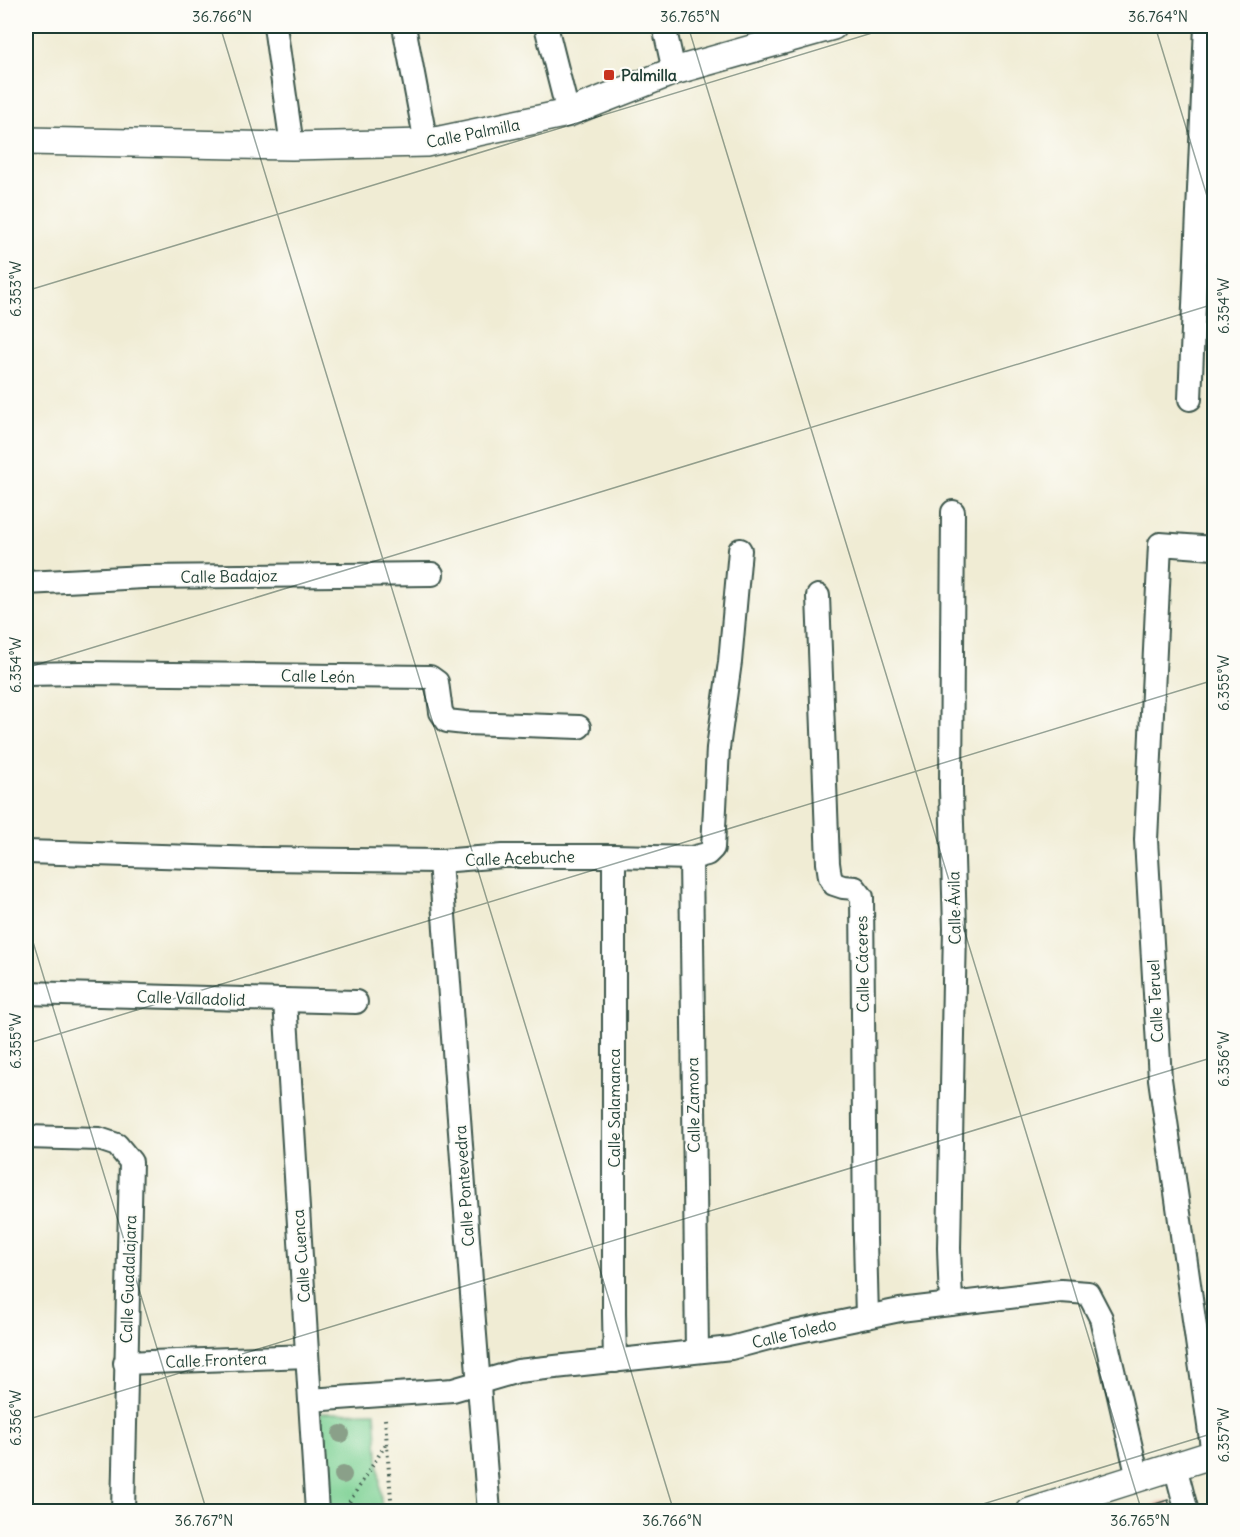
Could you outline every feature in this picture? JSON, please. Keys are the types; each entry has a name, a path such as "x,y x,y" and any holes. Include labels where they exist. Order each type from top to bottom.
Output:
{"street":[{"path":"275,26 292,146"},
{"path":"404,26 426,143"},
{"path":"546,26 568,113"},
{"path":"664,26 674,71"},
{"name":"Calle Palmilla","path":"26,141 292,146 426,143 568,113 674,71 833,26"},
{"path":"1190,399 1206,26"},
{"name":"Calle Ávila","path":"951,1304 949,1248 955,928 951,789 953,512"},
{"name":"Calle Teruel","path":"1214,1454 1159,1067 1146,840 1160,544 1215,548"},
{"path":"691,858 707,854 713,848 718,748 730,662 740,550"},
{"name":"Calle Badajoz","path":"26,583 144,577 432,574"},
{"name":"Calle Cáceres","path":"818,596 830,877 834,884 855,888 862,897 867,1317"},
{"name":"Calle León","path":"26,674 429,677 437,682 441,712 447,721 579,727"},
{"name":"Calle Acebuche","path":"26,852 262,859 440,861 503,856 691,858"},
{"name":"Calle Salamanca","path":"614,856 615,1361"},
{"name":"Calle Zamora","path":"691,858 697,1351"},
{"name":"Calle Pontevedra","path":"440,861 489,1512"},
{"name":"Calle Valladolid","path":"26,993 356,1002"},
{"name":"Calle Cuenca","path":"285,1001 317,1512"},
{"name":"Calle Guadalajara","path":"26,1137 99,1139 117,1144 131,1162 123,1512"},
{"name":"Calle Toledo","path":"310,1400 453,1390 518,1371 731,1348 780,1335 900,1311 1062,1291 1088,1293 1101,1318 1138,1478"},
{"name":"Calle Frontera","path":"125,1363 307,1356"},
{"path":"1030,1512 1214,1454"},
{"path":"1174,1466 1187,1512"}],"path":[{"path":"384,1395 392,1512"},
{"path":"343,1512 387,1443"}],"green space":[{"path":"375,1412 382,1511 328,1511 320,1413"}],"building":[{"path":"1168,1500 1172,1512 1133,1512 1133,1511"}],"place":[{"name":"Palmilla","path":"609,75"}]}
